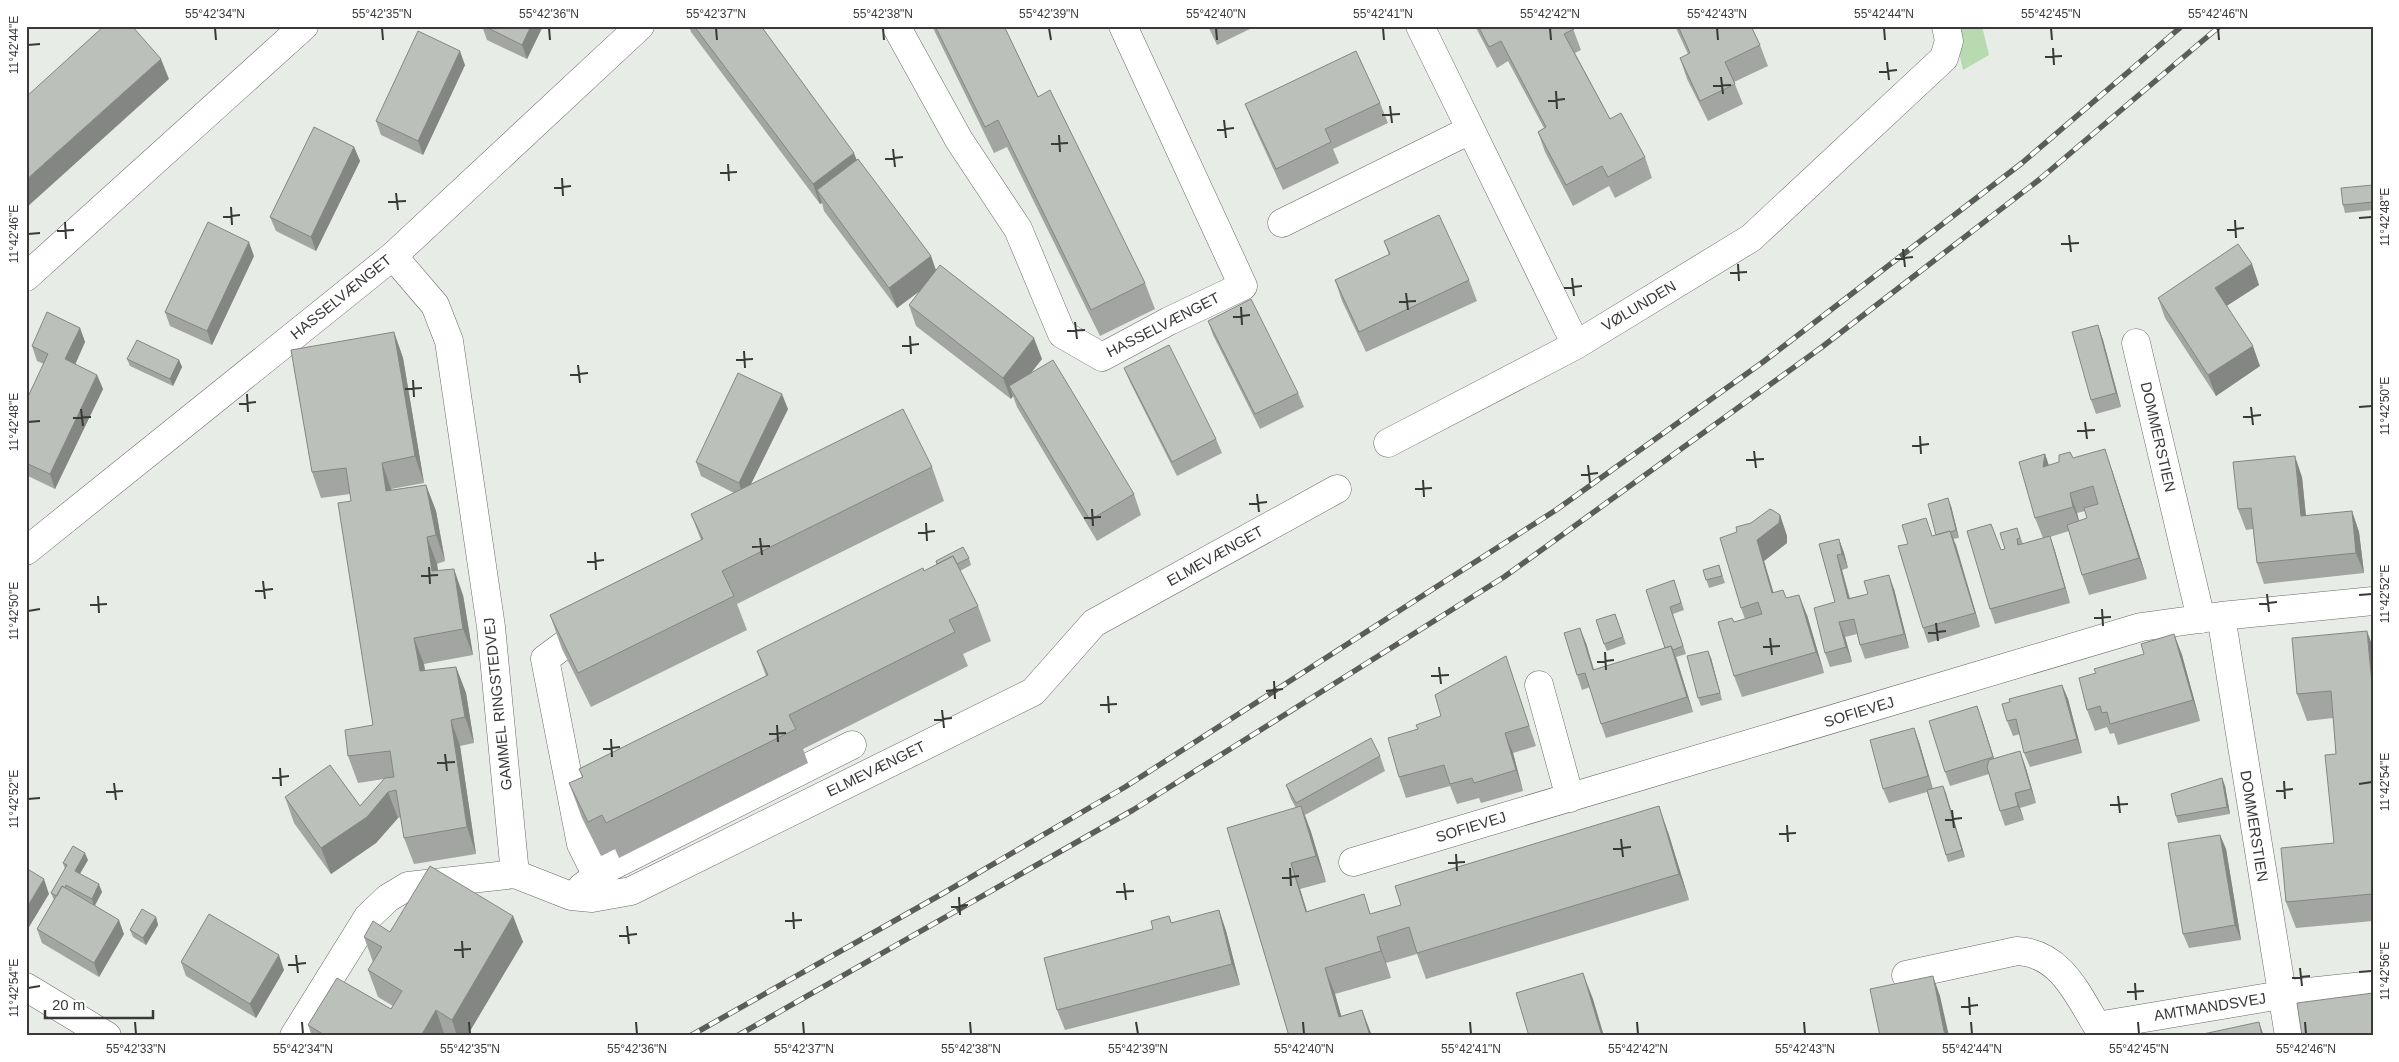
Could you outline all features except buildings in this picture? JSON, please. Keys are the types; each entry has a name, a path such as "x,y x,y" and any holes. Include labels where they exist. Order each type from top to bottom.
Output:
{"street":[{"path":"26,276 304,26"},
{"name":"HASSELVÆNGET","path":"26,551 393,256 640,26"},
{"name":"HASSELVÆNGET","path":"896,26 959,140 1018,228 1062,334 1102,357 1243,286 1123,26"},
{"path":"1420,26 1576,344"},
{"name":"VØLUNDEN","path":"1388,443 1576,344 1751,238 1944,58 1949,41 1946,26"},
{"path":"1282,223 1470,130"},
{"name":"GAMMEL RINGSTEDVEJ","path":"393,256 435,305 449,341 491,627 515,874"},
{"name":"DOMMERSTIEN","path":"2136,343 2211,618 2288,1036"},
{"name":"ELMEVÆNGET","path":"515,874 571,896 592,898 631,891 1033,692 1094,623 1337,489"},
{"name":"SOFIEVEJ","path":"1353,862 2127,631 2156,624 2373,601"},
{"path":"597,876 581,844 545,659 584,628 611,614"},
{"path":"1539,685 1570,798"},
{"path":"571,896 604,870 852,746"},
{"path":"294,1036 368,917 388,898 408,886 515,874"},
{"name":"AMTMANDSVEJ","path":"1906,975 2017,951 2032,952 2045,959 2069,980 2097,1026 2281,995 2373,985"},
{"path":"26,987 107,1036"}],"green space":[{"path":"1953,26 1982,26 1989,55 1963,70"}],"railway":[{"path":"690,1036 942,894 1125,787 1556,510 1763,362 2022,163 2182,26"},
{"path":"737,1036 1133,810 1504,577 1822,347 2040,179 2220,26"}]}
